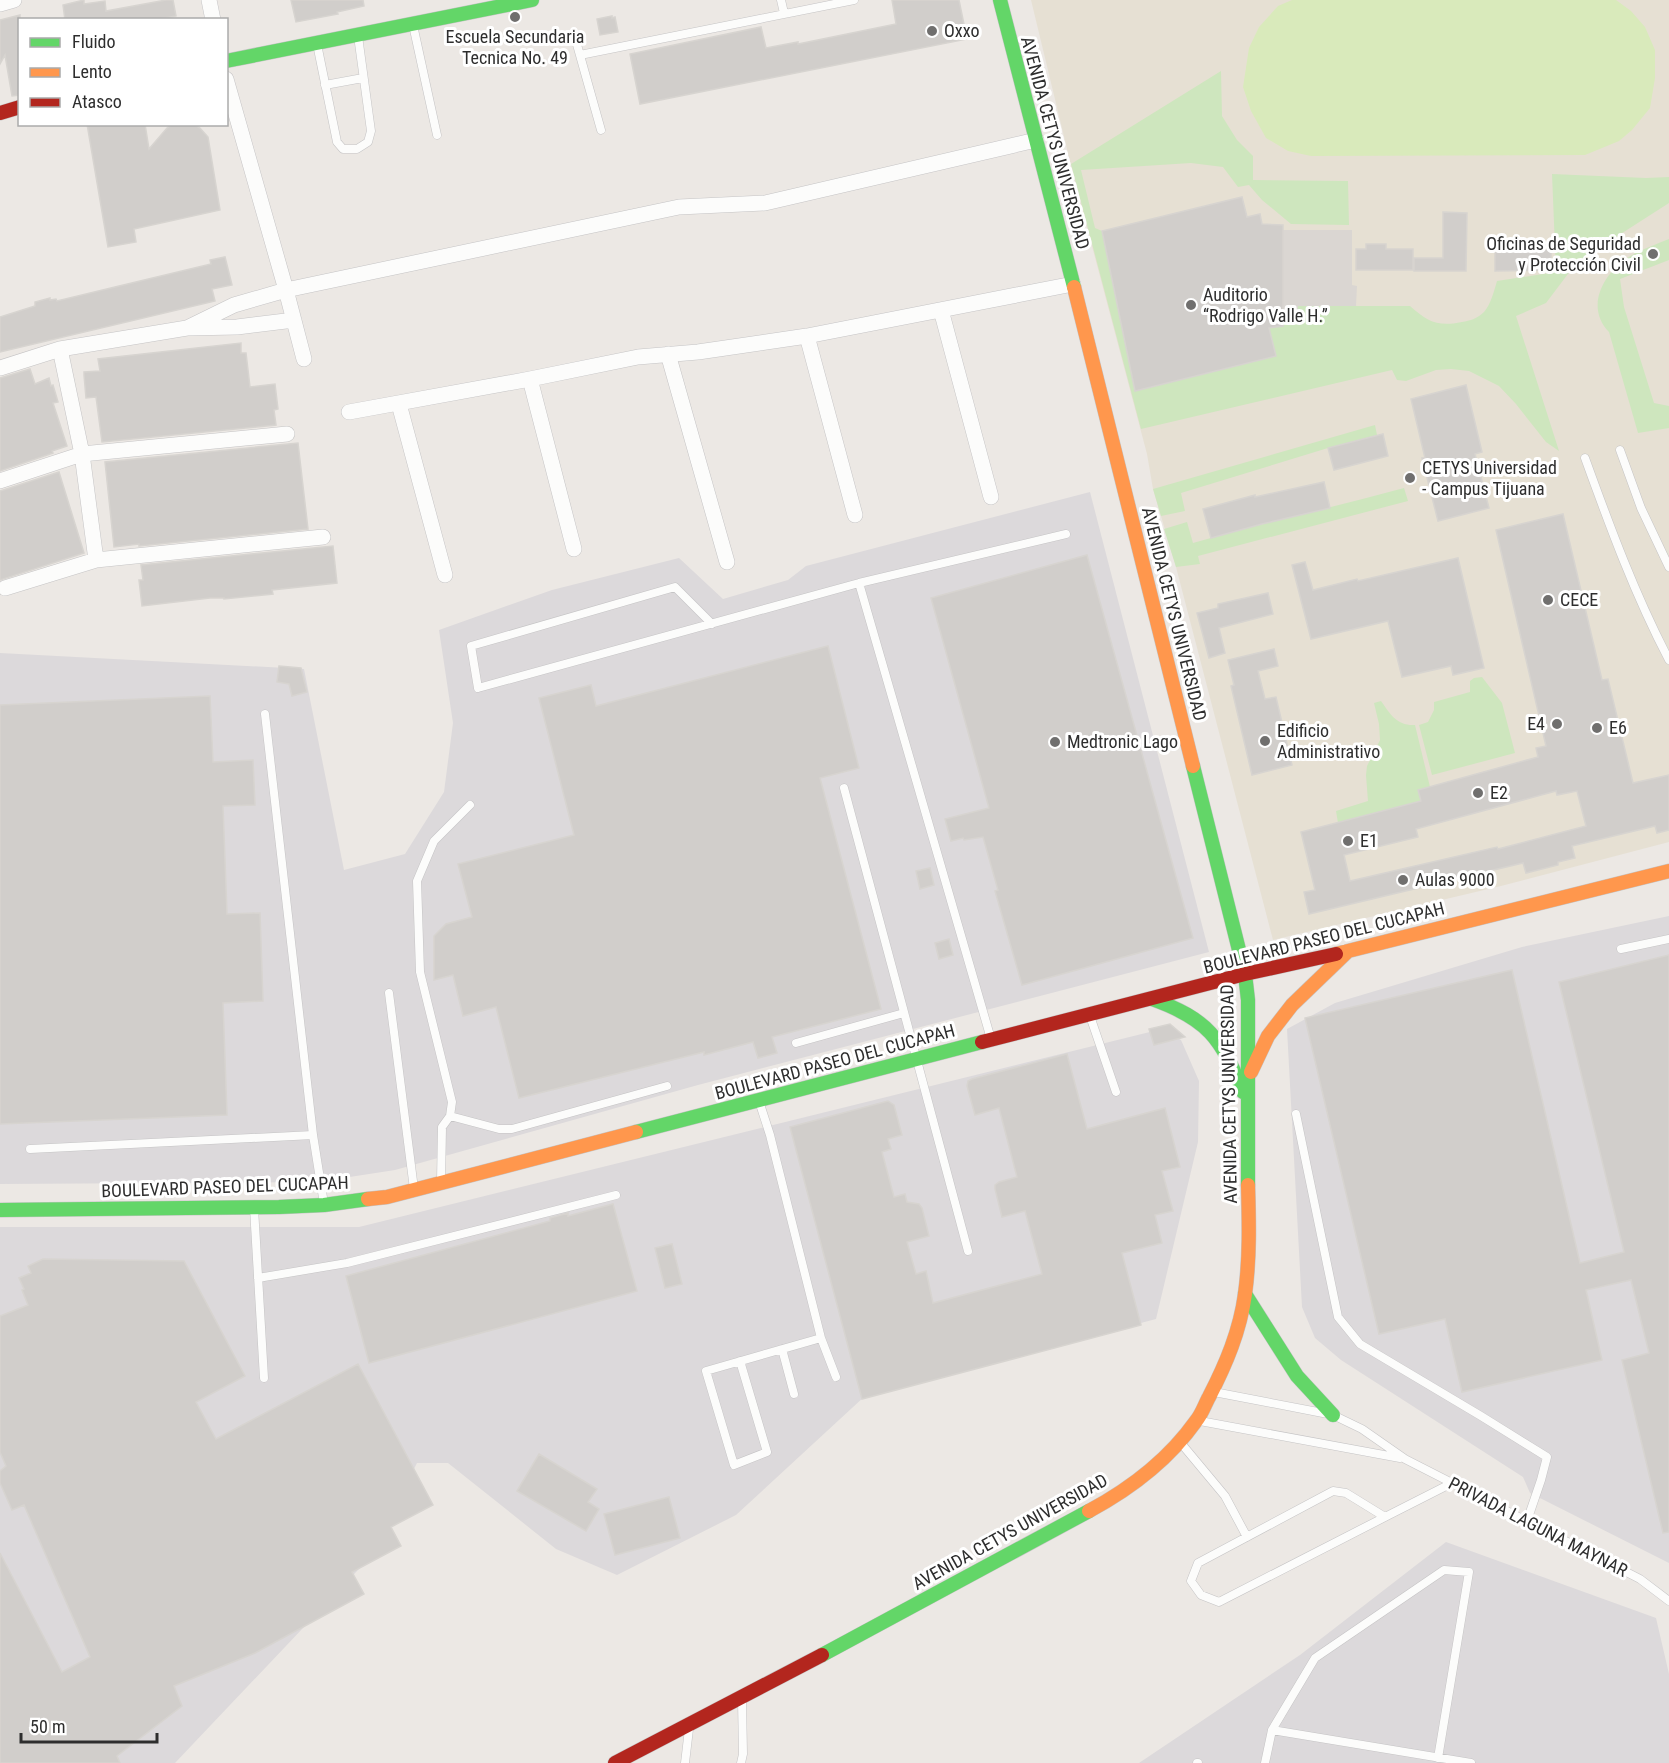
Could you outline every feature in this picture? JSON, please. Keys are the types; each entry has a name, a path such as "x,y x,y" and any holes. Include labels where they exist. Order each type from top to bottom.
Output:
{"main road":[{"path":"228,61 532,0"},
{"name":"AVENIDA CETYS UNIVERSIDAD","path":"615,1763 742,1698 1116,1496 1163,1459 1197,1420 1225,1366 1238,1327 1245,1293 1250,1244 1247,1102 1248,1000 1245,974 1000,0"},
{"path":"0,112 18,108"},
{"name":"BOULEVARD PASEO DEL CUCAPAH","path":"0,1210 324,1205 387,1197 1245,974 1348,951 1669,871"},
{"path":"1248,1078 1268,1036 1292,1005 1348,951"},
{"path":"1152,999 1182,1010 1200,1021 1216,1036 1228,1056 1247,1102"},
{"path":"1245,1293 1297,1376 1333,1415"}],"street":[{"path":"0,4 14,0"},
{"path":"209,0 213,18"},
{"path":"228,86 304,358"},
{"path":"187,328 234,305 286,290 679,207 765,203 1036,140"},
{"path":"349,412 638,357 698,352 807,336 1073,284"},
{"path":"941,310 991,497"},
{"path":"0,368 60,349 187,328 237,327 294,320"},
{"path":"807,336 855,515"},
{"path":"60,349 82,454 96,561"},
{"path":"668,354 727,562"},
{"path":"530,379 574,549"},
{"path":"399,404 445,575"},
{"path":"0,480 82,454 287,434"},
{"path":"5,588 96,561 323,537"}],"lane":[{"path":"781,0 784,13"},
{"path":"580,55 854,0"},
{"path":"412,24 437,135"},
{"path":"574,34 601,130"},
{"path":"316,43 337,142 343,149 357,149 368,142 371,130 357,35"},
{"path":"325,84 363,78"},
{"path":"1620,450 1641,508 1669,567"},
{"path":"1585,458 1626,569 1649,622 1669,660"},
{"path":"712,624 675,586 471,646 478,688 712,624 859,583 1066,534"},
{"path":"859,583 992,1040"},
{"path":"266,714 313,1135 324,1205"},
{"path":"844,788 968,1251"},
{"path":"441,1183 442,1127 450,1116 452,1102 420,972 417,881 434,841 470,806"},
{"path":"1621,949 1669,939"},
{"path":"389,993 414,1190"},
{"path":"796,1043 904,1012"},
{"path":"1090,1015 1116,1092"},
{"path":"450,1116 500,1129 512,1129 667,1086"},
{"path":"759,1101 770,1135 821,1338 836,1377"},
{"path":"1296,1114 1338,1317 1360,1344 1547,1457 1527,1521"},
{"path":"30,1149 313,1135"},
{"path":"258,1278 347,1263 616,1195"},
{"path":"254,1207 264,1378"},
{"path":"740,1361 767,1452 734,1465 706,1371 740,1361 821,1338"},
{"path":"782,1349 794,1394"},
{"name":"PRIVADA LAGUNA MAYNAR","path":"1212,1392 1333,1415 1362,1429 1405,1459 1640,1579 1669,1600"},
{"name":"PRIVADA LAGUNA MAYNAR","path":"1197,1420 1405,1459"},
{"path":"1179,1441 1225,1496 1247,1537"},
{"path":"1385,1517 1346,1493 1333,1491 1198,1563 1191,1581 1202,1595 1219,1602 1452,1483"},
{"path":"1265,1763 1272,1730 1315,1658 1444,1570 1468,1572 1438,1758"},
{"path":"741,1763 743,1754 742,1698"},
{"path":"685,1763 690,1725"},
{"path":"1272,1730 1470,1763"}],"shaded area":[{"name":"CETYS Universidad - Campus Tijuana","path":"1031,0 1669,0 1669,842 1501,886 1273,940 1176,567 1153,489 1147,454 1075,182"},
{"path":"1283,230 1352,230 1352,285 1357,286 1356,306 1298,306 1297,320 1283,320"},
{"path":"1090,492 1209,952 698,1085 395,1170 317,1182 0,1184 0,653 304,669 344,870 405,854 444,792 453,723 439,630 552,590 679,558 723,599 788,580 806,566"},
{"path":"1669,916 1669,1563 1530,1493 1523,1477 1341,1360 1315,1338 1302,1307 1287,1029 1335,1003 1522,947"},
{"path":"1162,1029 1181,1040 1199,1081 1198,1142 1156,1319 865,1396 736,1515 617,1575 556,1549 448,1463 417,1463 375,1552 175,1763 0,1763 0,1227 359,1227"},
{"path":"1446,1542 1656,1618 1669,1674 1669,1763 1139,1763 1300,1655"}],"green space":[{"path":"1292,0 1616,0 1631,11 1645,27 1655,50 1655,78 1650,108 1632,130 1619,141 1585,155 1311,156 1288,151 1266,138 1251,111 1243,87 1249,48 1259,27 1278,6"},
{"path":"1221,71 1222,116 1237,140 1253,156 1253,180 1348,181 1349,225 1291,224 1262,200 1249,185 1238,187 1223,167 1191,163 1081,170 1095,228 1276,356 1269,328 1283,326 1283,320 1297,306 1410,306 1434,322 1454,323 1471,320 1484,312 1497,281 1556,272 1552,174 1669,177 1669,203 1577,262 1546,303 1516,316 1559,451 1546,442 1499,386 1469,371 1451,369 1436,370 1406,381 1397,380 1392,370 1141,429 1071,164"},
{"path":"1669,239 1669,260 1620,279 1624,307 1654,403 1669,406 1669,428 1638,433 1609,332 1601,322 1598,299 1607,278 1624,261 1638,252"},
{"path":"1375,425 1377,435 1181,493 1185,511 1161,516 1153,489"},
{"path":"1404,488 1408,501 1198,556 1200,564 1176,567 1164,529 1187,522 1193,543"},
{"path":"1482,677 1502,703 1515,753 1432,775 1419,725 1428,722 1434,710 1434,702 1470,692 1470,681"},
{"path":"1381,701 1391,715 1403,724 1415,725 1430,787 1418,790 1421,801 1338,823 1336,811 1368,801 1367,766 1380,740 1374,703"}],"building":[{"path":"84,0 84,4 105,1 106,11 173,0 176,16 165,18 65,18 63,5"},
{"path":"291,0 363,0 364,6 337,12 338,14 296,22"},
{"path":"892,0 959,0 967,39 640,104 630,54 761,27 766,48 798,42 798,44 896,24"},
{"path":"20,15 18,18 18,95 12,96 5,55 0,64 0,20"},
{"path":"612,16 612,18 615,17 618,32 600,35 597,19"},
{"path":"87,126 145,126 149,149 170,126 200,128 208,137 220,210 134,229 136,242 108,247"},
{"name":"Auditorio “Rodrigo Valle H.”","path":"1242,197 1247,217 1260,214 1262,224 1283,225 1283,326 1269,328 1276,356 1135,391 1102,231"},
{"path":"1443,212 1467,213 1466,271 1414,271 1414,258 1443,258"},
{"path":"1366,244 1386,244 1386,249 1413,249 1413,270 1356,270 1356,249 1366,249"},
{"path":"1520,244 1540,244 1540,249 1551,249 1551,270 1495,271 1495,250 1520,250"},
{"path":"225,257 232,285 212,289 215,301 0,352 0,317 35,306 35,302 50,298 50,300 56,299 57,301 211,264 210,260"},
{"path":"241,343 241,353 246,353 250,387 275,384 278,409 274,410 276,425 102,442 96,397 86,398 84,375 84,372 100,371 98,359"},
{"path":"30,369 35,384 49,378 51,386 53,385 58,402 53,403 67,446 0,471 0,378"},
{"path":"1466,385 1482,452 1475,454 1489,508 1438,521 1422,458 1425,458 1411,399"},
{"path":"1383,434 1388,456 1334,470 1328,448"},
{"path":"298,443 308,529 114,547 105,462"},
{"path":"59,472 84,553 0,580 0,491"},
{"path":"1324,482 1330,508 1211,538 1203,509 1255,495 1255,497"},
{"path":"1563,514 1602,680 1608,679 1633,783 1669,775 1669,830 1657,833 1655,826 1572,846 1575,858 1526,873 1523,863 1309,914 1304,892 1315,890 1301,832 1421,801 1418,790 1538,757 1536,748 1546,746 1496,530","holes":["1556,791 1557,795 1577,791 1586,826 1498,849 1497,847 1350,881 1344,855 1418,837 1416,829"]},
{"path":"333,546 337,583 272,590 273,594 142,606 139,580 143,580 141,565"},
{"name":"Medtronic Lago","path":"1087,555 1193,938 1022,985 995,891 998,890 983,837 951,841 945,819 989,808 931,598"},
{"path":"1458,558 1484,668 1453,675 1451,666 1402,677 1388,621 1311,639 1292,565 1305,562 1313,590"},
{"path":"1268,593 1273,614 1219,628 1225,653 1209,658 1197,613 1218,608 1218,604"},
{"path":"828,646 859,768 820,778 881,1009 772,1037 777,1053 758,1058 753,1042 519,1098 496,1007 463,1016 453,975 434,980 434,936 446,924 472,917 458,864 574,835 539,698 591,685 596,706"},
{"name":"Edificio Administrativo","path":"1274,649 1278,666 1258,671 1265,699 1276,697 1292,765 1252,775 1231,686 1234,685 1228,660"},
{"path":"279,666 301,668 307,692 292,696 289,684 277,682"},
{"path":"210,696 213,762 253,760 255,805 223,806 227,914 260,913 263,1001 223,1003 227,1115 0,1124 0,705"},
{"path":"930,868 934,885 920,889 916,871"},
{"path":"949,939 953,955 939,959 935,943"},
{"path":"1669,955 1669,1532 1663,1533 1622,1360 1649,1353 1631,1280 1586,1290 1602,1360 1462,1392 1445,1319 1379,1334 1305,1018 1512,970 1580,1263 1624,1252 1559,982"},
{"path":"1170,1024 1185,1037 1154,1045 1149,1029"},
{"path":"1067,1054 1087,1129 1165,1108 1180,1167 1162,1171 1173,1211 1155,1215 1162,1243 1122,1253 1141,1325 862,1399 790,1127 888,1101 894,1105 902,1135 888,1139 891,1149 882,1152 894,1197 905,1194 907,1202 919,1204 922,1208 929,1236 907,1242 916,1274 926,1271 933,1303 1042,1274 1025,1211 1002,1217 995,1185 1017,1177 999,1108 975,1115 967,1086 968,1081 972,1079"},
{"path":"613,1204 637,1291 369,1363 346,1276 550,1221 550,1218 568,1213 568,1216"},
{"path":"672,1244 682,1284 665,1288 655,1248"},
{"path":"43,1259 184,1261 245,1376 196,1402 216,1439 358,1364 433,1505 391,1527 401,1546 352,1572 364,1594 255,1653 174,1686 182,1706 117,1756 120,1763 0,1763 0,1553 62,1672 90,1657 24,1505 12,1510 0,1483 0,1471 6,1466 0,1452 0,1316 28,1305 19,1278 31,1273 28,1266"},
{"path":"539,1454 597,1489 588,1502 599,1509 586,1531 517,1491"},
{"path":"669,1497 680,1538 615,1555 604,1514"}],"traffic: fast":[{"path":"228,61 532,0"},
{"path":"1000,0 1074,287"},
{"path":"1193,766 1245,974 1248,1000 1248,1185"},
{"path":"1152,999 1187,1014 1210,1033 1227,1058 1243,1092"},
{"path":"636,1132 982,1042"},
{"path":"0,1210 279,1207 324,1205 368,1199"},
{"path":"1245,1294 1297,1376 1333,1415"},
{"path":"822,1655 1089,1511"}],"traffic: slow":[{"path":"1074,287 1193,766"},
{"path":"1336,954 1669,871"},
{"path":"1251,1072 1268,1036 1292,1005 1348,951"},
{"path":"368,1199 387,1197 636,1132"},
{"path":"1089,1511 1134,1483 1174,1448 1198,1418 1215,1385 1227,1360 1243,1308 1247,1280 1248,1185"}],"traffic: jam":[{"path":"0,113 18,108"},
{"path":"982,1042 1245,974 1336,954"},
{"path":"615,1763 822,1655"}],"place":[{"name":"Escuela Secundaria Tecnica No. 49","path":"515,17"},
{"name":"Oxxo","path":"932,31"},
{"name":"Oficinas de Seguridad y Protección Civil","path":"1653,254"},
{"name":"Auditorio “Rodrigo Valle H.”","path":"1191,305"},
{"name":"CETYS Universidad - Campus Tijuana","path":"1410,478"},
{"name":"CECE","path":"1548,600"},
{"name":"E4","path":"1557,724"},
{"name":"E6","path":"1597,728"},
{"name":"Edificio Administrativo","path":"1265,741"},
{"name":"Medtronic Lago","path":"1055,742"},
{"name":"E2","path":"1478,793"},
{"name":"E1","path":"1348,841"},
{"name":"Aulas 9000","path":"1403,880"}]}
